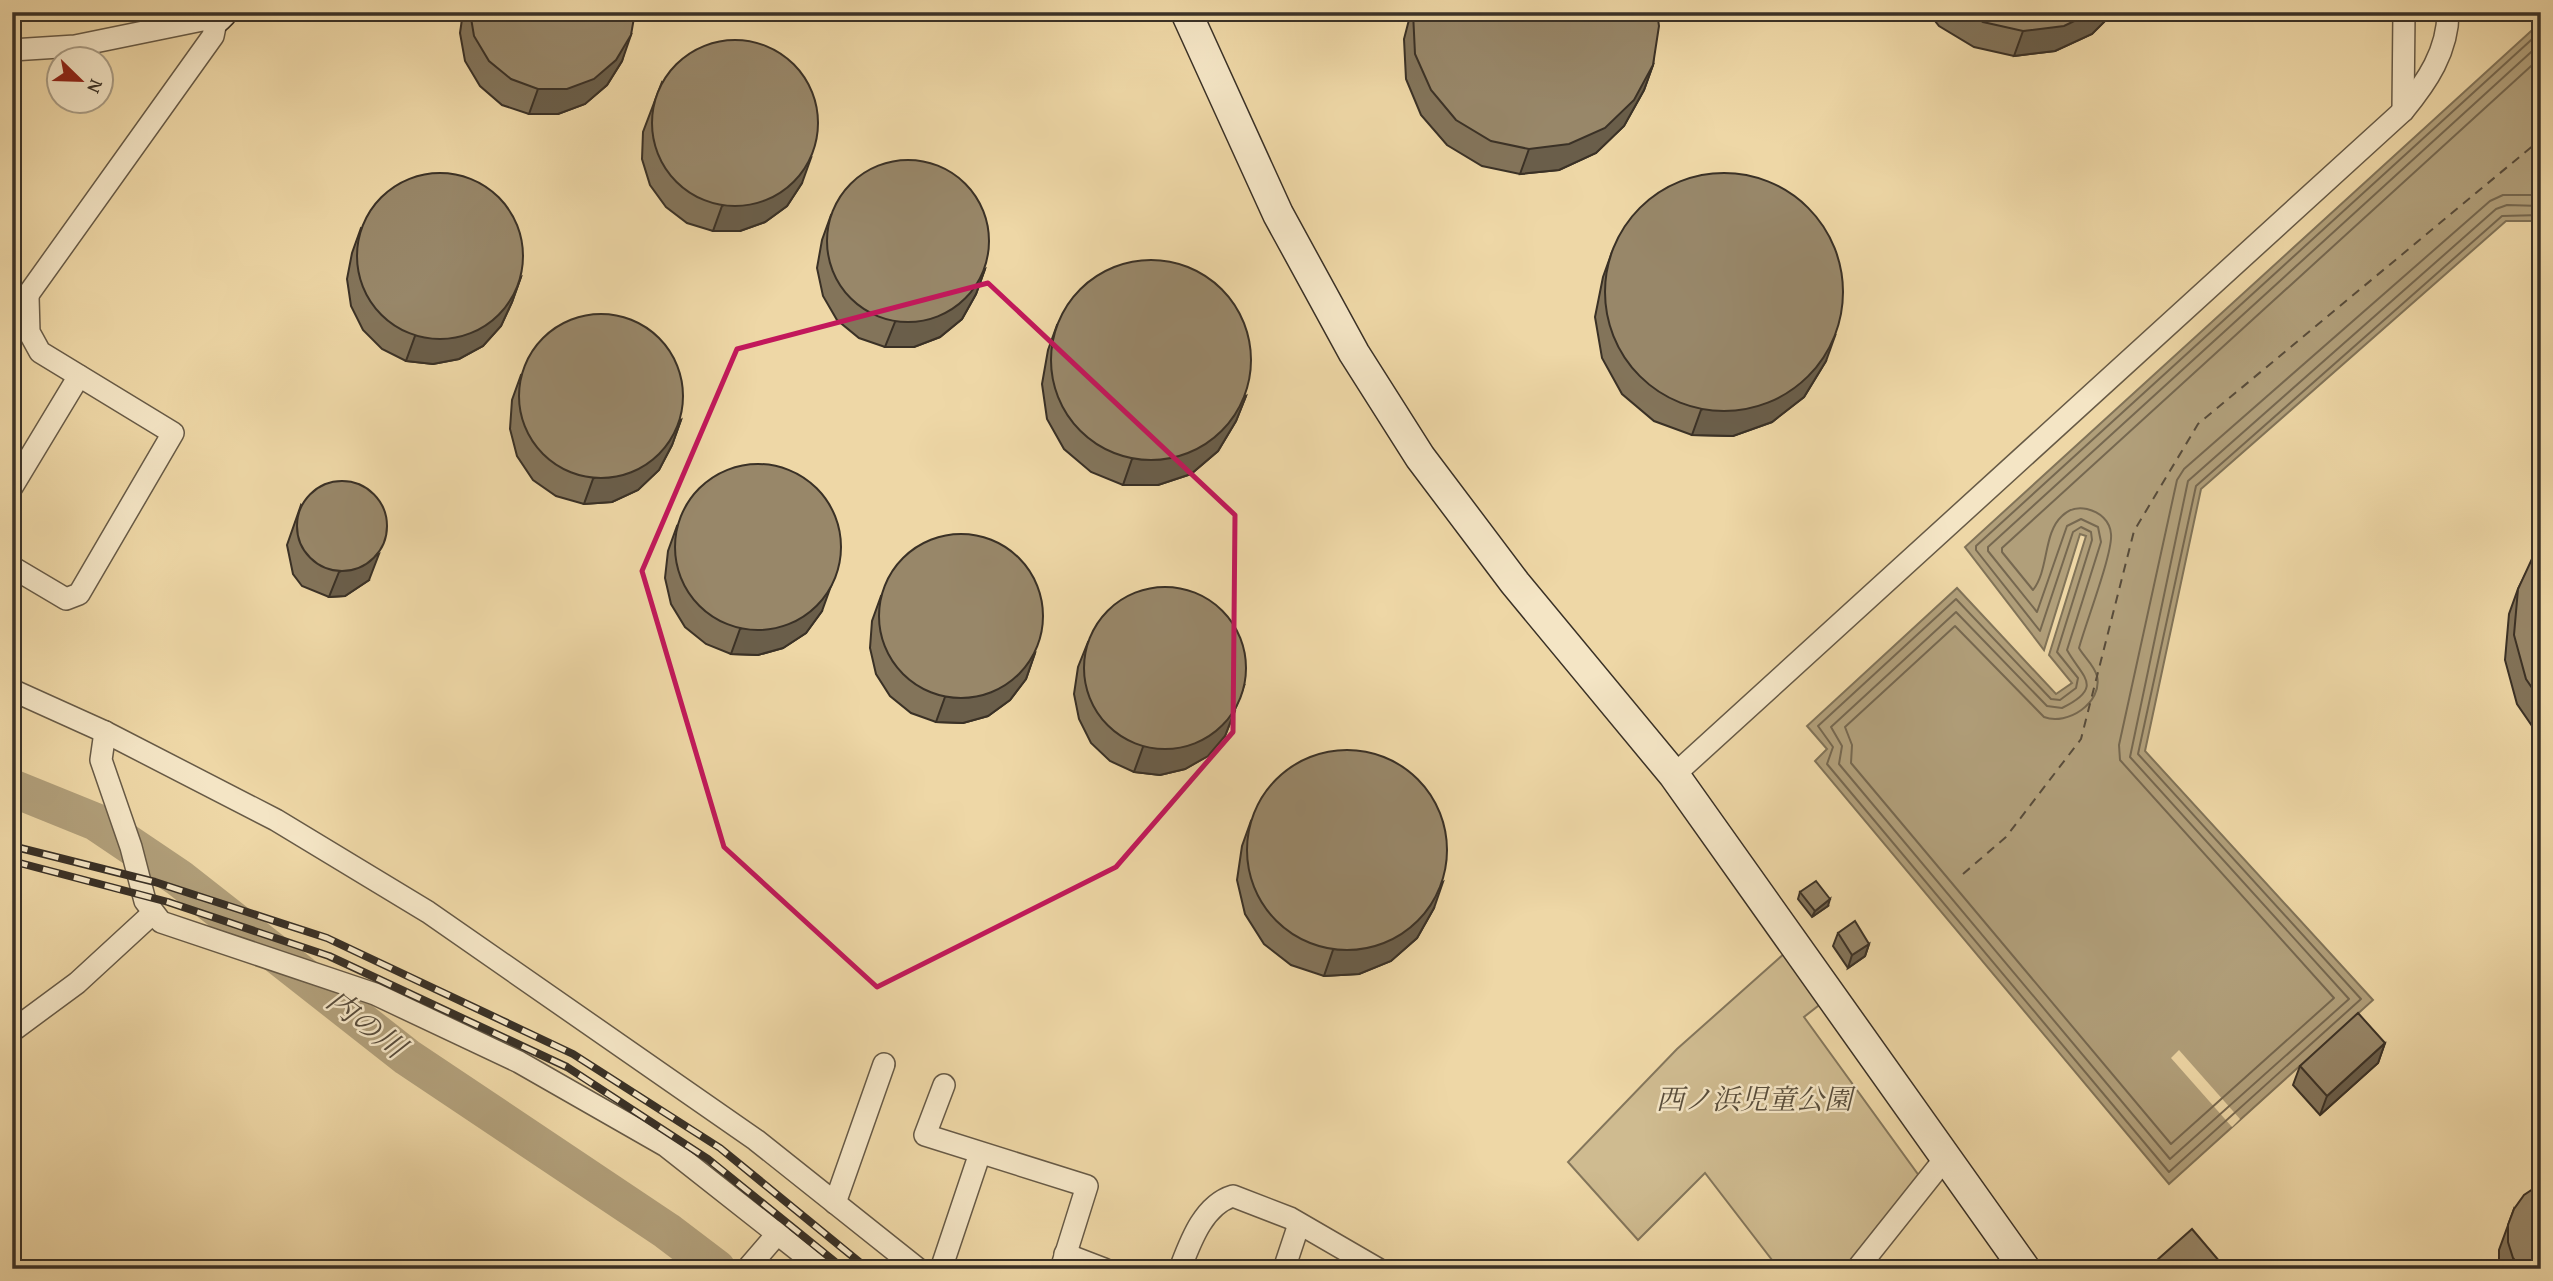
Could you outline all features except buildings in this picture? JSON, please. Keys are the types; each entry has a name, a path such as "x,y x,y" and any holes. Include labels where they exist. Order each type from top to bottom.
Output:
{"street":[{"path":"1186,12 1278,214 1327,307 1420,457 1483,542 1674,775 2025,1269"},
{"path":"2403,111 2404,12"},
{"path":"1674,775 2403,111 2429,80 2448,31 2448,12"},
{"path":"12,50 75,46 219,15 213,36 12,317"},
{"path":"12,567 66,599 79,594 173,433 40,352 33,343 27,320 28,297"},
{"path":"12,487 79,376"},
{"path":"12,690 104,732 276,820 428,912 724,1118 918,1269"},
{"path":"104,732 101,760 131,847 145,901 152,914 161,922 375,994 519,1062 666,1146 822,1269"},
{"path":"12,1031 77,983 152,914"},
{"path":"835,1203 884,1064"},
{"path":"944,1085 925,1135 1087,1186 1063,1261 1104,1269"},
{"path":"941,1269 980,1153"},
{"path":"1857,1269 1947,1156"},
{"path":"1180,1269 1197,1229 1224,1199 1233,1196 1300,1224 1378,1269"},
{"path":"1284,1269 1300,1224"},
{"path":"747,1269 779,1233"}],"highlighted area":[{"path":"988,283 1235,515 1233,732 1116,867 877,987 724,847 642,571 737,349"}],"green space":[{"name":"西ノ浜児童公園","path":"1795,944 1832,995 1804,1017 1925,1184 1857,1269 1779,1269 1705,1173 1638,1240 1568,1162 1677,1049"}],"water":[{"path":"2541,22 2541,221 2506,221 2201,489 2145,751 2373,1000 2169,1184 1815,761 1827,749 1807,726 1957,588 2056,694 2072,683 2049,655 2086,536 2080,534 2044,650 1965,547"}],"pier":[{"path":"2179,1050 2240,1119 2232,1127 2171,1058"}],"waterway":[{"name":"内の川","path":"12,788 96,822 179,878 407,1057 667,1231 717,1269"}],"ferry route":[{"path":"1963,874 2006,837 2081,739 2134,531 2198,424 2541,139"}],"railway":[{"path":"12,846 155,882 327,938 573,1054 720,1148 868,1269"},
{"path":"12,861 168,902 329,956 567,1067 708,1159 844,1269"}]}
